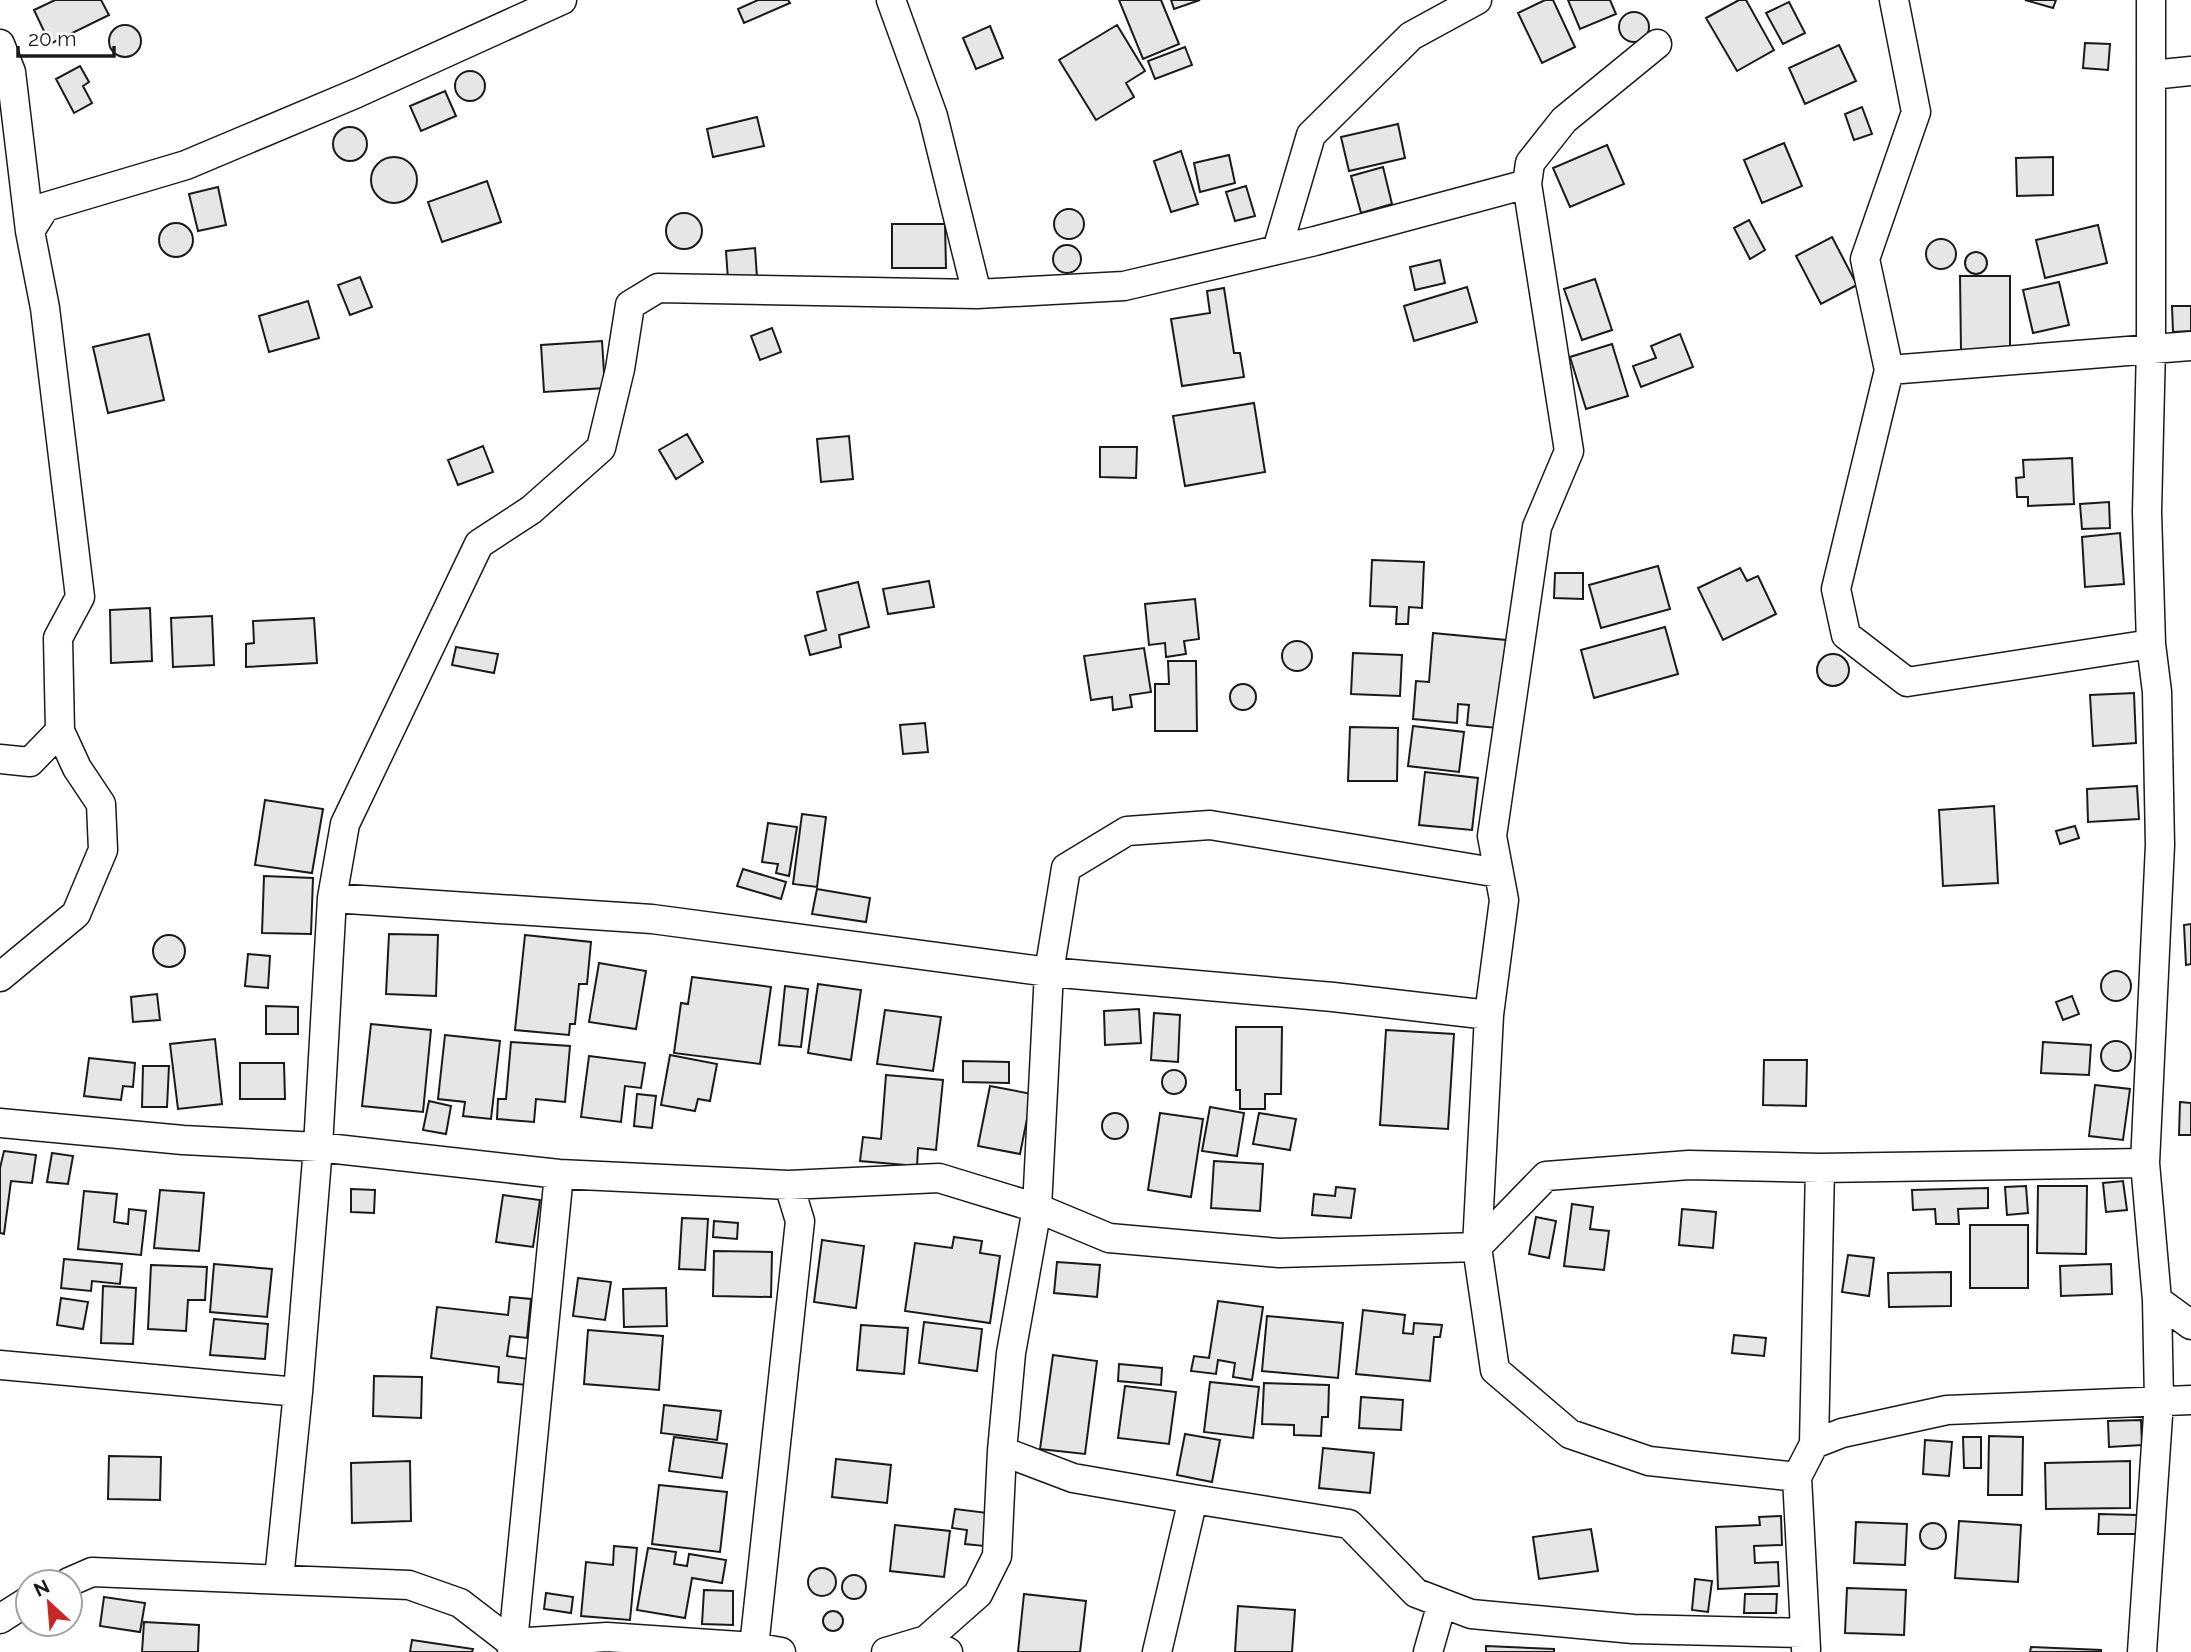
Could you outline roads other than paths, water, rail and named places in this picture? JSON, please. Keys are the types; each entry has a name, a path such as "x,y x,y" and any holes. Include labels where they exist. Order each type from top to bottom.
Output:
{"street":[{"path":"30,231 45,207 186,165 357,93 562,0"},
{"path":"891,0 933,116 977,295"},
{"path":"1277,250 1311,135 1411,36 1477,0"},
{"path":"1894,0 1916,112 1865,259 1889,370 1836,589 1846,635 1907,682 2151,644"},
{"path":"2143,1652 2159,1401 2157,1300 2145,1163 2160,845 2157,692 2151,644 2147,512 2151,347 2151,0"},
{"path":"0,44 11,72 30,231 45,308 80,597 58,638 60,731 77,768 101,804 103,850 76,914 0,978"},
{"path":"1657,44 1564,120 1531,163 1527,184 1569,450 1537,527 1492,836 1504,900 1489,1016 1477,1247 1495,1370 1570,1434 1649,1461 1797,1477"},
{"path":"2152,75 2191,71"},
{"path":"279,1579 298,1392 318,1147 332,898 345,824 359,789 479,544 531,510 601,448 620,369 630,305 658,288 977,295 1124,286 1277,250 1527,184"},
{"path":"1889,370 2151,347 2191,346"},
{"path":"0,759 30,762 60,731"},
{"path":"886,1652 937,1646 978,1594 997,1556 1002,1451 1011,1353 1037,1208 1049,972 1066,868 1127,831 1210,825 1499,873"},
{"path":"332,898 652,919 1049,972 1333,997 1489,1016"},
{"path":"0,1123 183,1140 318,1147 559,1174 789,1185 939,1178 1037,1208 1109,1238 1279,1253 1477,1247 1546,1176 1689,1165 1820,1168 2145,1163"},
{"path":"1002,1451 1073,1478 1349,1524 1416,1593 1471,1614 1806,1642 1797,1477 1814,1444 1820,1168"},
{"path":"512,1647 559,1174"},
{"path":"84,1575 92,1572 409,1585 460,1603 512,1647 607,1637 768,1650 800,1221 789,1185"},
{"path":"2157,1300 2191,1325"},
{"path":"0,1366 298,1392"},
{"path":"1814,1444 1842,1433 1947,1410 2191,1400"},
{"path":"1157,1652 1193,1499"},
{"path":"1427,1652 1442,1603"}]}
